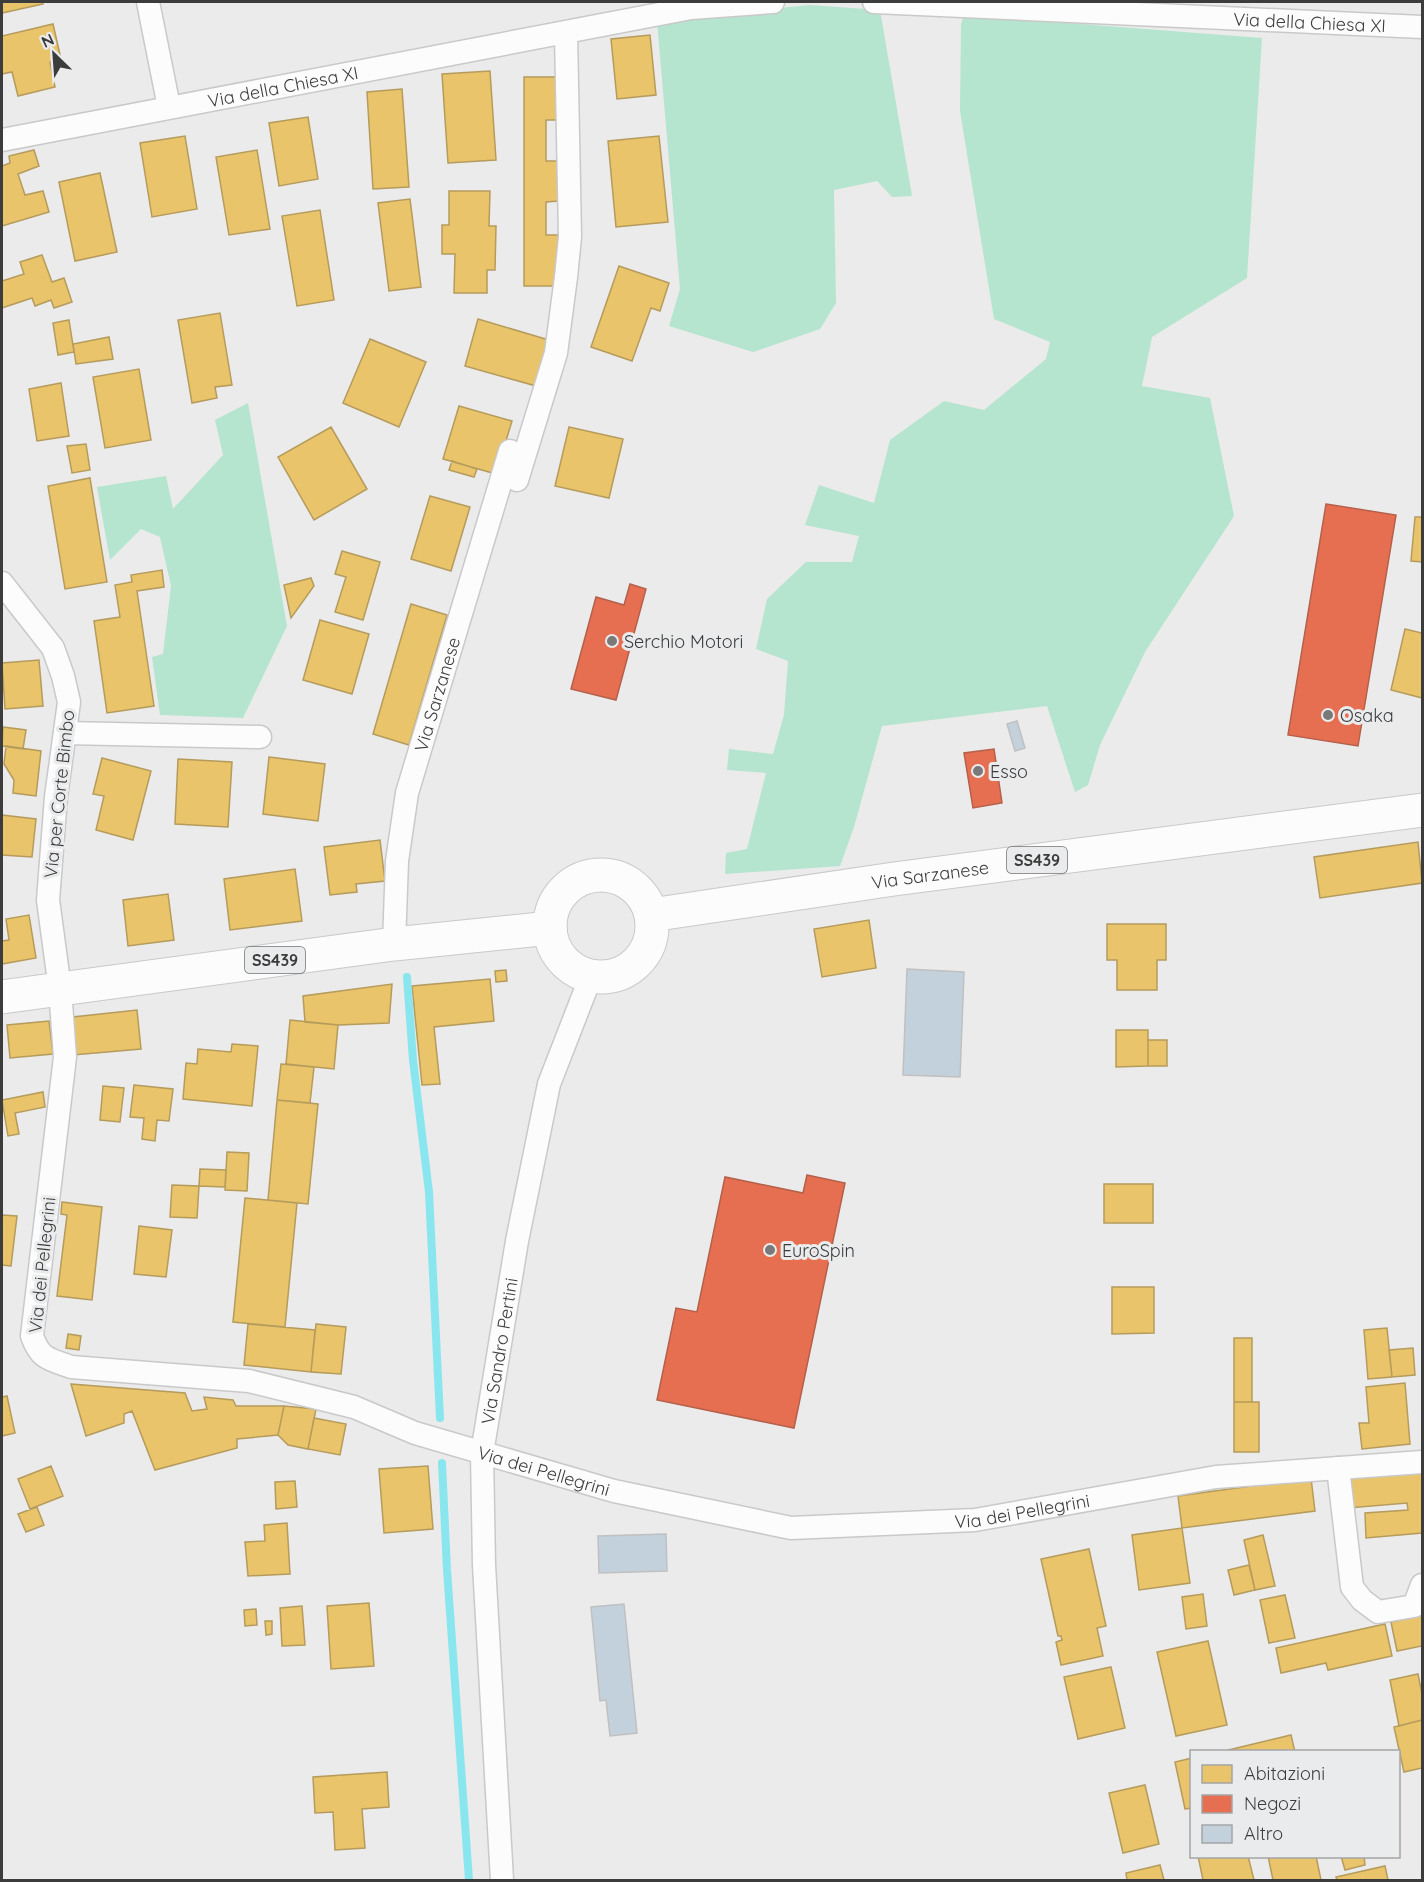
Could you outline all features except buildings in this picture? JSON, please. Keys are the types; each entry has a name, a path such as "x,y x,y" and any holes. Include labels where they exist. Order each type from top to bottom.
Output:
{"main road":[{"name":"Via Sarzanese","path":"651,915 906,877 1422,810"},
{"path":"603,875 620,878 634,886 645,900 651,915 652,932 647,948 637,962 623,971 607,976 591,976 575,970 562,959 554,945 550,928 552,912 559,897 570,885 586,877 603,875"},
{"name":"SS439","path":"2,997 394,944 550,928"}],"street":[{"path":"148,2 169,107"},
{"name":"Via della Chiesa XI","path":"2,140 691,8 773,2"},
{"name":"Via della Chiesa XI","path":"874,2 1422,27"},
{"path":"514,489 556,353 566,277 570,237 566,33"},
{"name":"Via Sarzanese","path":"394,944 396,861 407,794 510,451"},
{"name":"Via per Corte Bimbo","path":"2,583 53,648 69,702 56,797 48,900 60,989"},
{"path":"65,733 260,737"},
{"name":"Via Sandro Pertini","path":"502,1881 484,1565 482,1453 517,1241 549,1084 591,976"},
{"name":"Via dei Pellegrini","path":"60,989 65,1057 32,1336 39,1352 45,1358 70,1367 249,1381 354,1407 415,1433 614,1491 791,1528 975,1520 1216,1477 1422,1462"},
{"path":"1338,1468 1352,1587 1362,1600 1378,1612 1414,1606 1422,1586"}],"green space":[{"path":"809,5 880,10 912,196 892,197 877,181 834,190 836,303 820,329 753,352 669,326 680,289 657,21"},
{"path":"964,15 1262,38 1247,278 1152,337 1142,386 1210,398 1234,516 1145,652 1100,745 1088,785 1075,792 1047,706 882,726 854,827 840,866 725,874 726,853 747,849 766,773 727,770 729,749 773,754 784,715 788,661 756,649 767,599 806,562 852,562 859,536 805,525 819,485 874,503 890,440 944,401 984,410 1046,359 1050,342 994,319 960,111 961,24"},
{"path":"248,403 287,626 243,718 160,715 152,657 163,654 171,586 160,537 141,529 110,560 97,487 166,476 173,509 223,455 215,420"}],"waterway":[{"path":"407,977 413,1060 429,1192 440,1418"},
{"path":"442,1463 447,1570 469,1880"}],"place":[{"name":"Serchio Motori","path":"612,641"},
{"name":"Osaka","path":"1328,715"},
{"name":"Esso","path":"978,771"},
{"name":"EuroSpin","path":"770,1250"}]}
